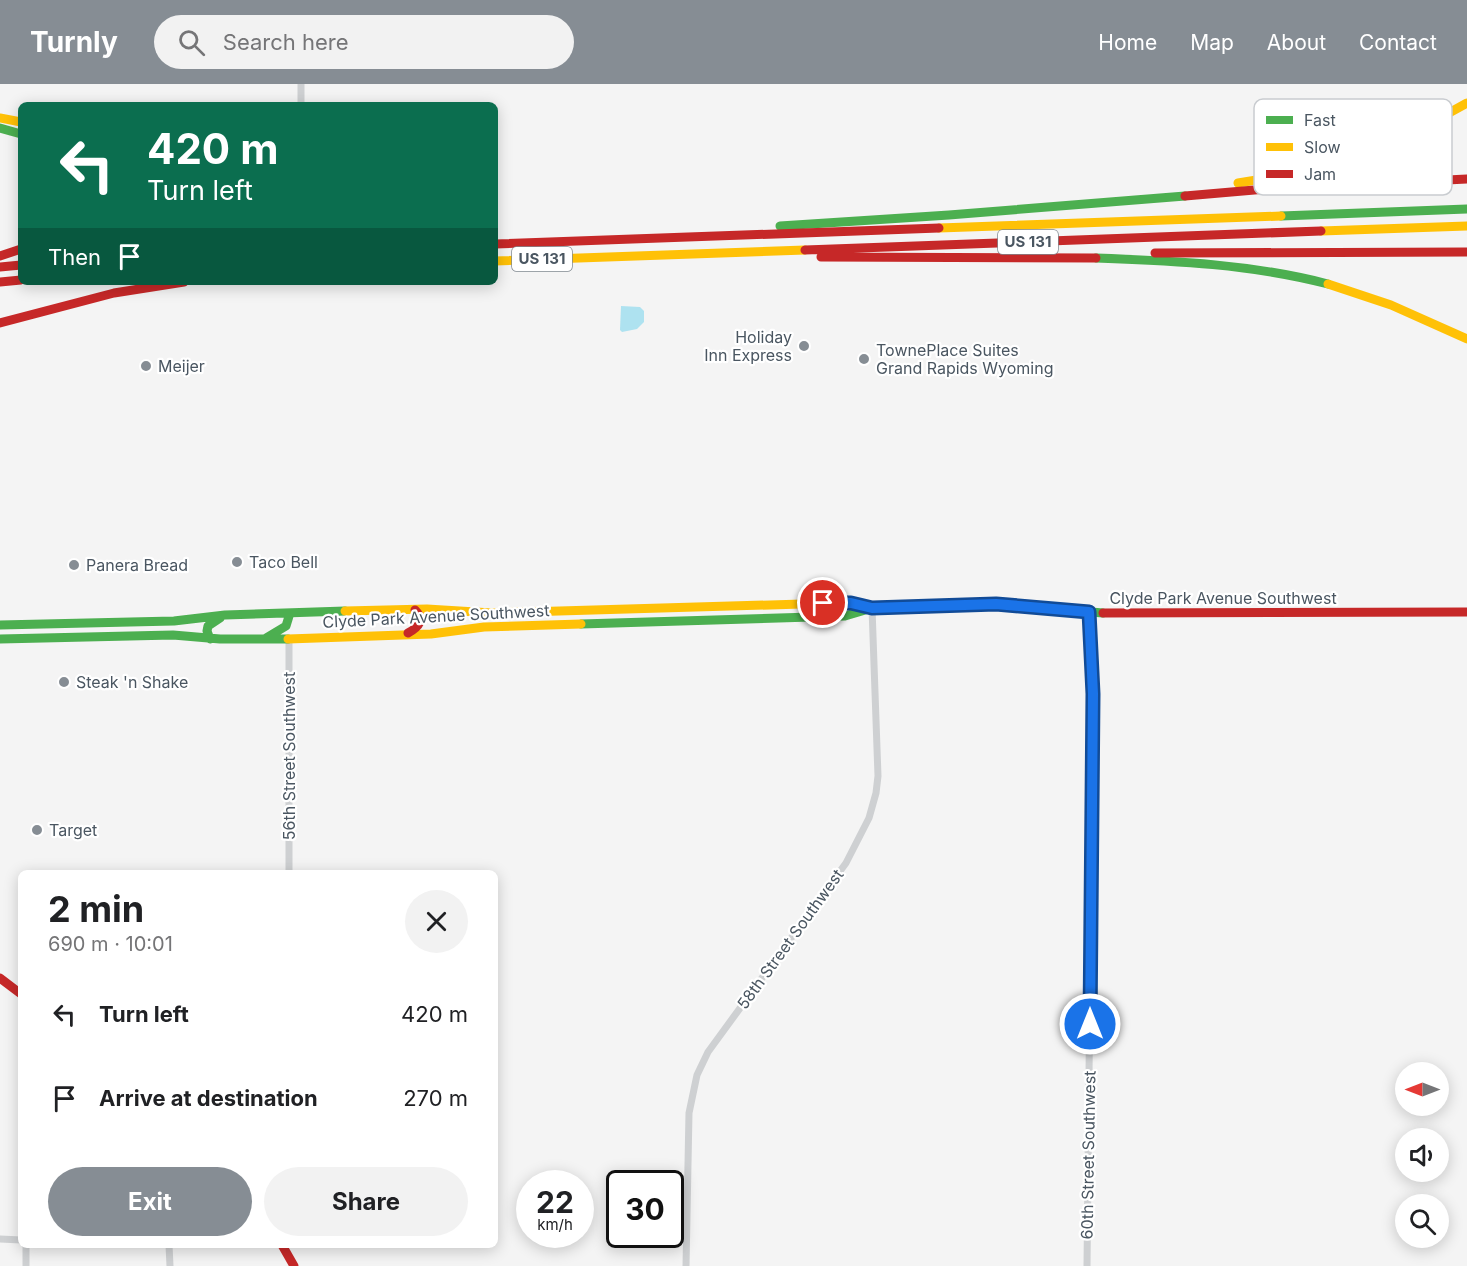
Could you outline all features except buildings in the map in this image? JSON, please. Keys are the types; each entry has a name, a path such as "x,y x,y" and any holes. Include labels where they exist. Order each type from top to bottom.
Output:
{"main road":[{"path":"1452,111 1467,103"},
{"path":"0,118 18,121"},
{"path":"0,128 18,134"},
{"path":"1452,180 1467,179"},
{"path":"1123,200 1254,181"},
{"path":"676,237 750,228 950,215 1254,190"},
{"name":"US 131","path":"498,244 1467,209"},
{"name":"US 131","path":"498,261 1467,226"},
{"path":"0,256 18,250"},
{"path":"589,258 674,262 1174,252 1467,252"},
{"path":"1019,256 1160,260 1266,270 1370,296 1429,320 1467,339"},
{"path":"0,267 18,266"},
{"path":"0,282 18,280"},
{"path":"0,323 126,289 159,285"},
{"name":"Clyde Park Avenue Southwest","path":"0,625 181,621 231,615 414,610 479,613 846,603 872,608 996,604 1089,612 1467,612"},
{"name":"Clyde Park Avenue Southwest","path":"0,639 173,635 210,639 289,639 403,635 516,626 845,616 872,608"},
{"path":"403,635 415,630 419,625 420,615 414,610"},
{"path":"516,626 530,621 533,612"},
{"path":"264,639 284,627 290,620 290,614"},
{"path":"210,639 207,631 208,624 231,615"},
{"path":"0,978 18,992"},
{"path":"284,1248 294,1266"}],"street":[{"path":"301,84 301,102"},
{"name":"58th Street Southwest","path":"686,1266 688,1123 691,1097 697,1075 708,1052 846,863 869,818 876,793 878,753 872,608"},
{"name":"60th Street Southwest","path":"1087,1266 1093,694 1089,612"},
{"name":"56th Street Southwest","path":"288,870 289,639"},
{"path":"0,1239 18,1240"},
{"path":"26,1248 26,1266"},
{"path":"169,1248 170,1266"}],"water":[{"path":"621,306 640,307 644,311 644,322 637,329 622,332 620,330"}],"traffic: fast":[{"path":"0,128 18,133"},
{"path":"780,226 1185,196"},
{"path":"1281,216 1467,209"},
{"path":"1096,258 1184,262 1242,268 1328,284"},
{"path":"802,604 846,603 872,608 997,604 1103,613"},
{"path":"581,624 845,616 872,608"},
{"path":"0,625 174,621 225,615 345,611"},
{"path":"266,638 286,626 290,613"},
{"path":"210,639 208,626 220,618"},
{"path":"0,639 173,635 220,639 288,639"}],"traffic: slow":[{"path":"1452,111 1467,103"},
{"path":"0,118 18,121"},
{"path":"1238,183 1254,180"},
{"path":"939,228 1281,216"},
{"path":"1321,231 1467,226"},
{"path":"498,261 805,250"},
{"path":"1328,284 1391,305 1467,339"},
{"path":"345,611 427,609 492,613 802,604"},
{"path":"288,639 431,634 484,627 581,624"}],"traffic: jam":[{"path":"1452,180 1467,179"},
{"path":"1185,196 1254,190"},
{"path":"498,244 939,228"},
{"path":"805,250 1321,231"},
{"path":"0,256 18,250"},
{"path":"1155,253 1467,252"},
{"path":"821,257 1096,258"},
{"path":"0,267 18,265"},
{"path":"0,282 18,280"},
{"path":"0,323 114,293 165,285"},
{"path":"408,633 420,620 415,610"},
{"path":"1103,613 1467,612"},
{"path":"0,978 18,992"},
{"path":"284,1248 294,1266"}],"place":[{"name":"Holiday Inn Express","path":"804,346"},
{"name":"TownePlace Suites Grand Rapids Wyoming","path":"864,359"},
{"name":"Meijer","path":"146,366"},
{"name":"Taco Bell","path":"237,562"},
{"name":"Panera Bread","path":"74,565"},
{"name":"Steak 'n Shake","path":"64,682"},
{"name":"Target","path":"37,830"}],"route":[{"path":"823,603 851,603 872,608 996,604 1089,612 1093,694 1090,1024"}]}
